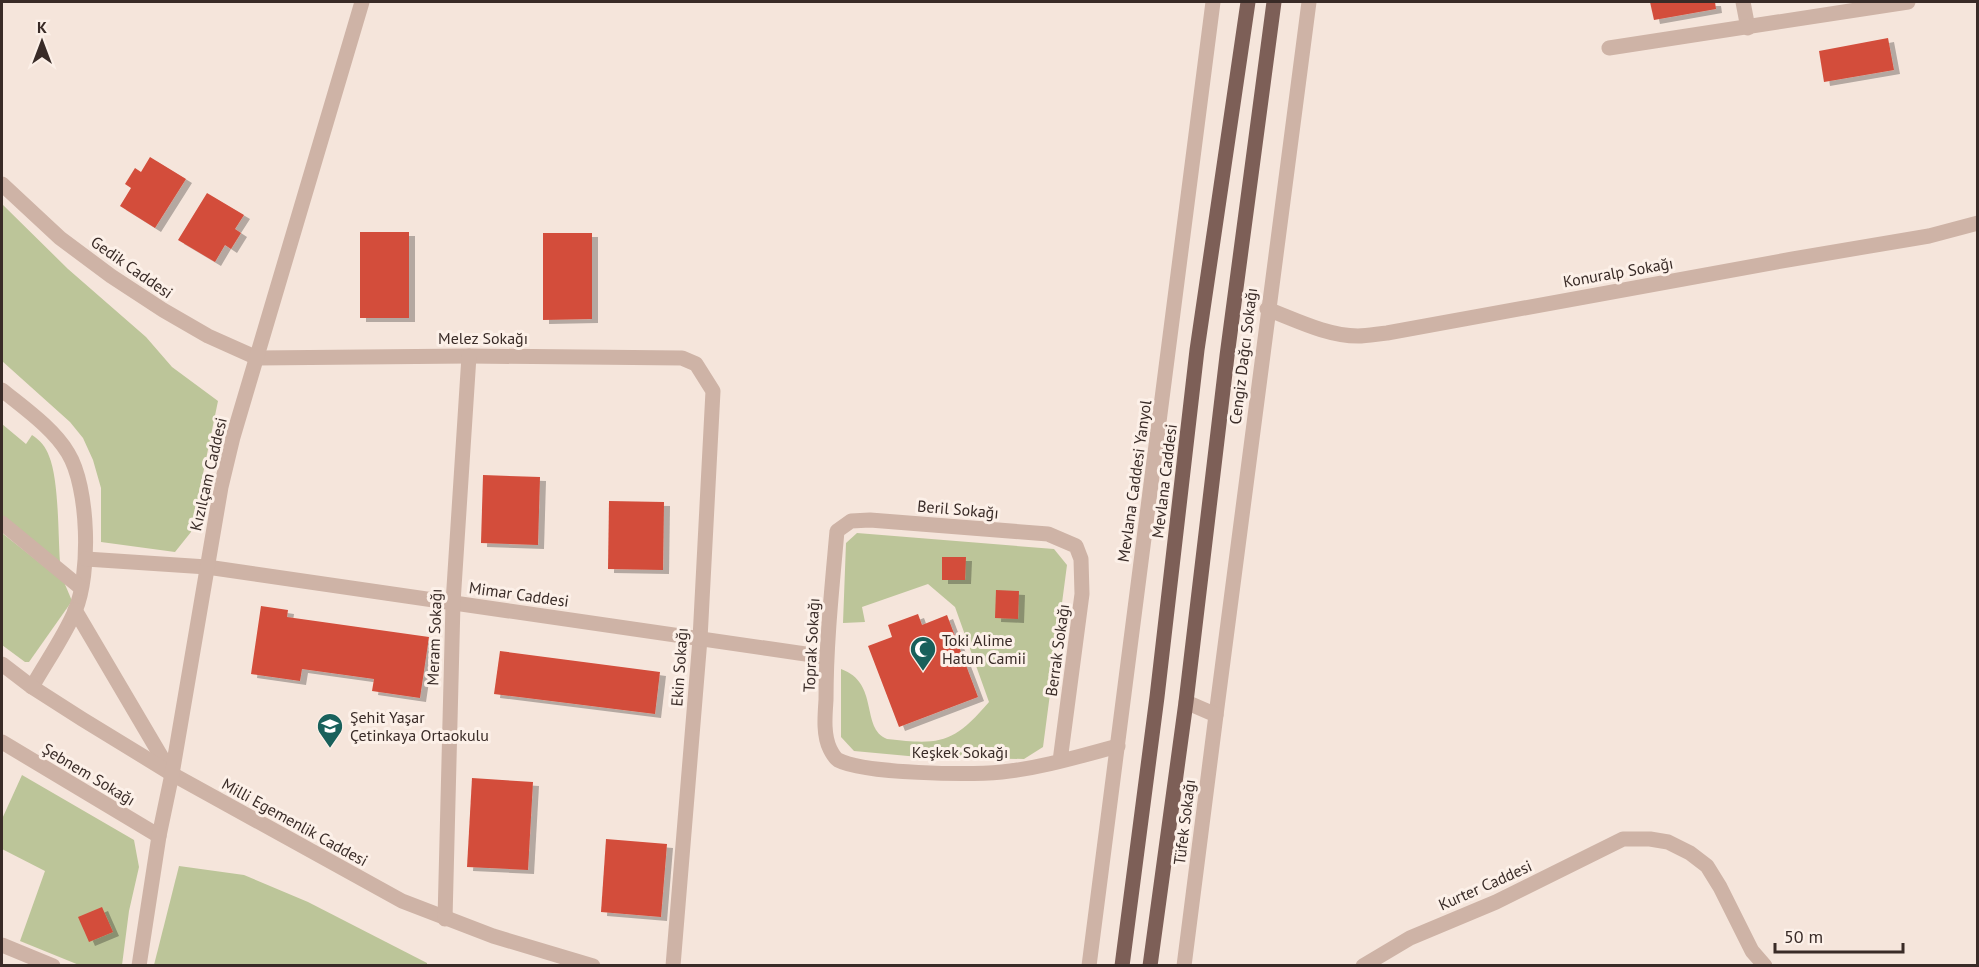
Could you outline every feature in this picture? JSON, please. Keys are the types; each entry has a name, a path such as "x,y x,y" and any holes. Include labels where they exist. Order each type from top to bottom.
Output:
{"main road":[{"name":"Mevlana Caddesi","path":"1122,966 1157,697 1197,350 1248,2"},
{"path":"1150,966 1186,702 1227,357 1274,2"}],"street":[{"name":"Kızılçam Caddesi","path":"139,966 159,836 172,774 221,487 362,2"},
{"name":"Mevlana Caddesi Yanyol","path":"1089,966 1214,2"},
{"name":"Cengiz Dağcı Sokağı","path":"1216,715 1267,309 1309,2"},
{"path":"1743,2 1748,28"},
{"path":"1609,48 1908,2"},
{"name":"Gedik Caddesi","path":"2,184 60,238 111,276 208,336 257,358"},
{"name":"Konuralp Sokağı","path":"1267,309 1340,335 1359,336 1398,331 1929,236 1977,223"},
{"name":"Melez Sokağı","path":"257,358 469,356 681,358 696,364 703,373"},
{"name":"Meram Sokağı","path":"445,919 453,603 469,356"},
{"name":"Ekin Sokağı","path":"672,966 700,639 713,392 703,373"},
{"path":"2,390 40,423 68,453 77,477 83,508 86,559 75,610 32,687"},
{"name":"Beril Sokağı","path":"837,531 851,521 870,520 1048,534 1076,546"},
{"path":"2,523 81,588"},
{"name":"Toprak Sokağı","path":"837,531 826,657 827,737 829,748 837,759"},
{"name":"Berrak Sokağı","path":"1060,761 1082,594 1081,559 1076,546"},
{"name":"Mimar Caddesi","path":"86,559 207,567 826,657"},
{"path":"75,610 172,774"},
{"name":"Milli Egemenlik Caddesi","path":"2,664 32,687 172,774 402,902 492,936 592,966"},
{"path":"1186,702 1216,715"},
{"name":"Tüfek Sokağı","path":"1184,966 1216,715"},
{"name":"Şebnem Sokağı","path":"2,742 159,836"},
{"name":"Keşkek Sokağı","path":"837,759 861,766 887,769 956,773 1001,772 1060,761 1118,746"},
{"name":"Kurter Caddesi","path":"1363,966 1410,938 1506,897 1623,839 1650,838 1668,842 1690,853 1707,866 1752,951 1765,966"},
{"path":"2,945 53,966"}],"green space":[{"path":"2,204 68,269 146,337 172,367 218,401 191,532 175,552 101,542 101,488 93,460 83,438 70,422 2,361"},
{"path":"2,424 26,444 32,435 38,439 48,453 55,479 60,562 2,516"},
{"path":"2,533 64,582 72,601 29,662 25,662 2,645"},
{"path":"857,533 1054,549 1067,565 1043,747 1024,759 919,757 854,751 841,737 841,669 861,684 874,725 887,739 920,742 944,738 955,734 965,726 989,702 955,607 928,584 862,607 865,622 843,623 846,543"},
{"path":"22,775 134,840 139,867 129,911 122,965 79,965 20,941 45,871 2,849 2,819"},
{"path":"179,866 244,875 308,902 427,965 154,965"}],"building":[{"path":"1650,2 1715,2 1716,9 1654,20"},
{"path":"1888,38 1894,70 1824,82 1819,51"},
{"path":"150,157 186,179 155,228 120,206 131,188 125,184 135,168 141,172"},
{"path":"207,193 244,215 235,229 241,233 231,249 225,245 215,262 178,240"},
{"path":"360,232 409,232 409,318 360,318"},
{"path":"543,233 592,233 592,319 543,320"},
{"path":"483,475 540,477 538,545 481,543"},
{"path":"609,501 664,502 663,570 608,569"},
{"path":"942,557 966,557 965,580 942,580"},
{"path":"996,590 1019,591 1018,619 995,618"},
{"path":"261,606 288,610 287,617 429,637 420,698 372,691 374,679 302,669 300,681 251,674"},
{"name":"Toki Alime Hatun Camii","path":"918,614 922,625 947,615 978,697 899,727 868,646 892,637 888,625"},
{"path":"500,651 660,672 655,714 494,694"},
{"path":"472,778 533,782 528,870 467,867"},
{"path":"606,839 667,844 661,917 601,912"},
{"path":"102,907 113,932 89,942 78,917"}],"place":[{"name":"Toki Alime Hatun Camii","path":"923,672"},
{"name":"Şehit Yaşar Çetinkaya Ortaokulu","path":"330,749"}]}
